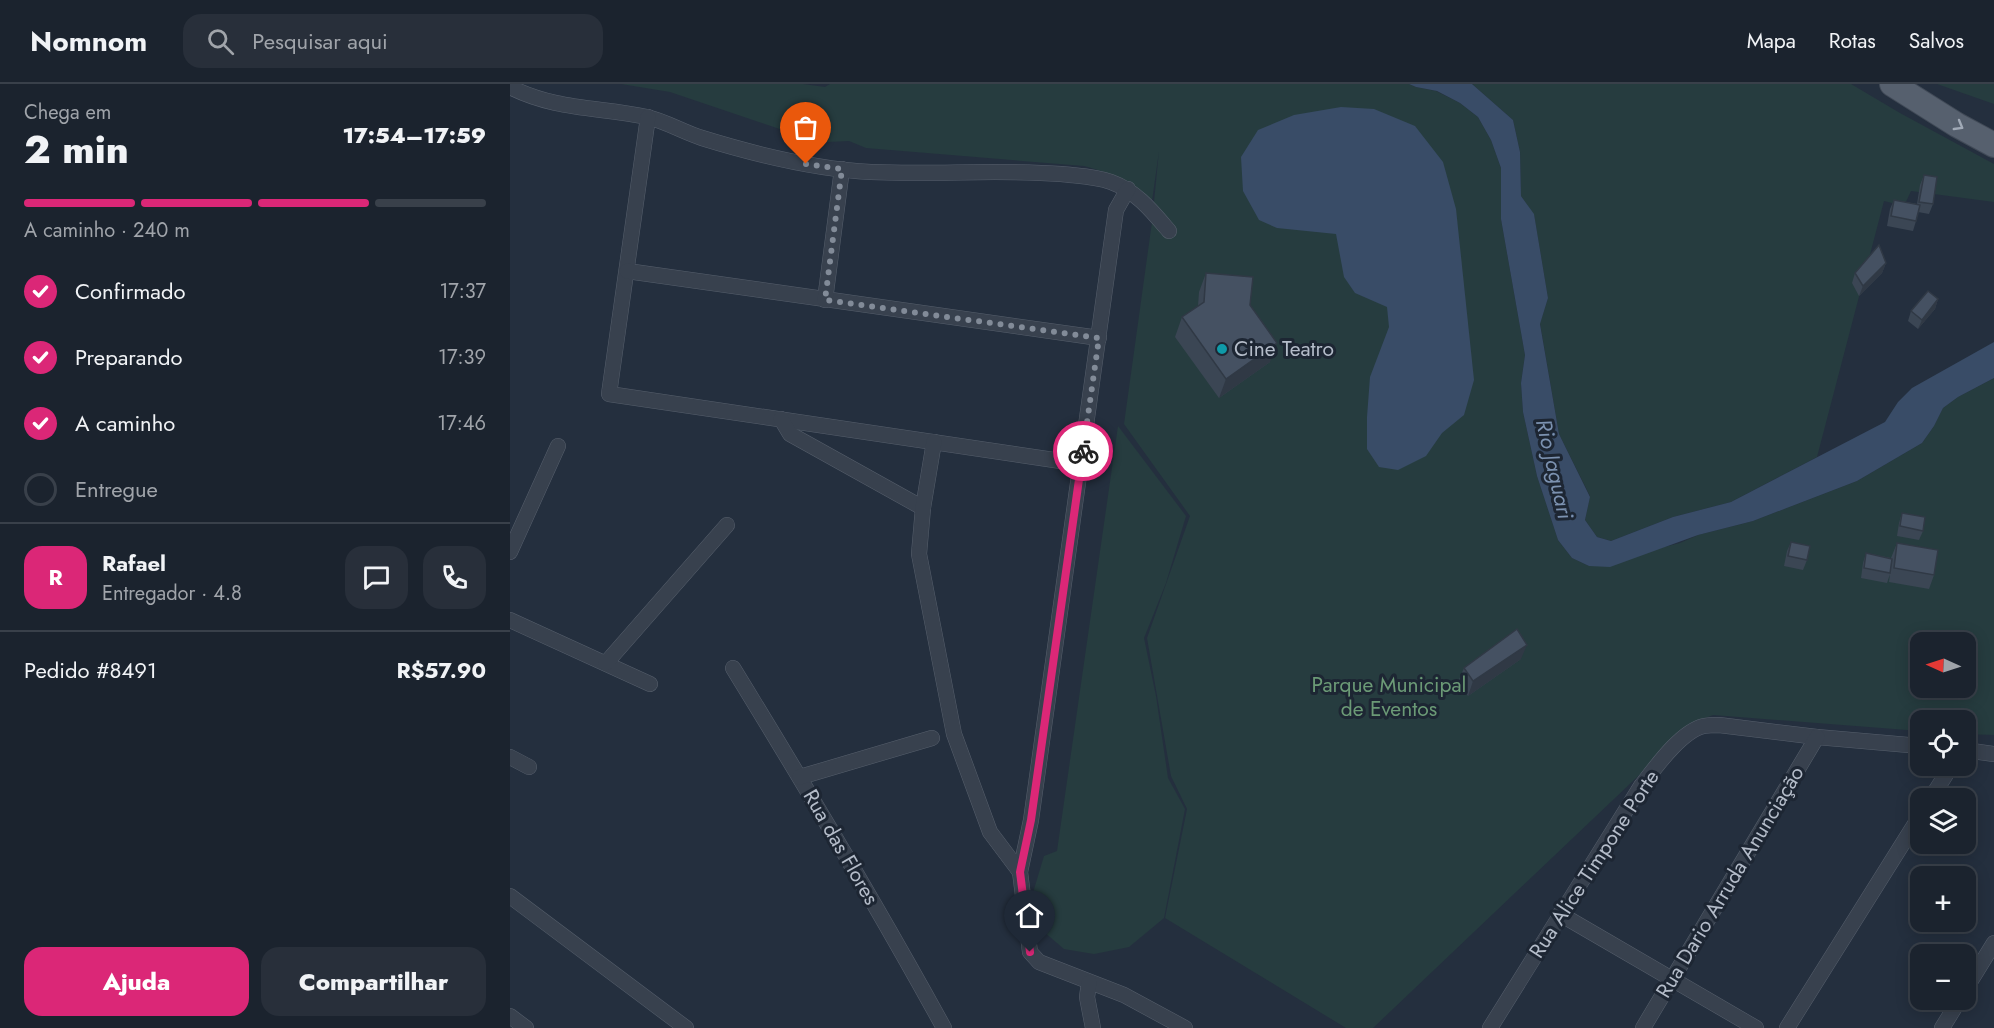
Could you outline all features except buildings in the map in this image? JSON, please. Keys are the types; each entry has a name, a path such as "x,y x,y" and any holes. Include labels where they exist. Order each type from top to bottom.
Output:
{"main road":[{"path":"1892,84 1957,125 1994,145"},
{"path":"1921,84 1994,126"}],"street":[{"path":"510,87 525,95 554,104 648,117 684,133 730,147 779,159 842,169 914,173 1039,172 1109,181 1128,189 1169,231"},
{"path":"648,117 609,394 1081,464"},
{"path":"825,300 842,169"},
{"path":"1128,189 1116,210 1032,808 1020,872 1030,952 1039,962 1124,995 1185,1028"},
{"path":"627,271 1099,338"},
{"path":"781,419 790,434 923,508"},
{"path":"934,442 923,508 919,554 954,734 990,832 1020,872"},
{"path":"510,552 558,447"},
{"path":"606,663 727,525"},
{"path":"510,620 650,684"},
{"name":"Rua das Flores","path":"733,668 891,932 944,1028"},
{"name":"Rua Alice Timpone Porte","path":"1490,1028 1641,786 1661,761 1690,732 1704,726 1719,725 1817,737"},
{"path":"1817,737 1910,745"},
{"name":"Rua Dario Arruda Anunciação","path":"1643,1028 1817,737"},
{"path":"800,777 932,738"},
{"path":"1976,752 1994,754"},
{"path":"510,757 528,767"},
{"path":"1787,1028 1910,832"},
{"path":"510,896 686,1028"},
{"path":"1560,914 1756,1028"},
{"path":"1976,972 1994,943"},
{"path":"1089,983 1087,996 1093,1028"},
{"path":"1942,1028 1953,1010"},
{"path":"510,1016 526,1028"}],"green space":[{"name":"Parque Municipal de Eventos","path":"621,84 803,84 825,87 830,84 1409,84 1436,91 1460,103 1478,117 1491,140 1501,168 1501,219 1525,355 1521,383 1523,412 1537,476 1558,540 1572,558 1589,566 1680,543 1698,535 1753,521 1857,481 1922,443 1943,408 1958,397 1994,378 1994,735 1976,734 1976,710 1910,710 1910,730 1713,715 1695,722 1373,1028 1346,1028 1165,918 1187,809 1171,776 1147,638 1190,516 1124,424 1152,222 1159,151 1152,201 1121,179 1084,166 866,148 849,141 827,142 806,138 670,92"},
{"path":"1472,84 1851,84 1994,164 1994,202 1911,191 1904,206 1884,201 1817,457 1731,502 1673,517 1611,541 1597,537 1585,520 1590,496 1559,434 1540,323 1548,298 1534,215 1521,196 1520,152 1513,120"},
{"path":"1937,84 1994,84 1994,104"},
{"path":"1118,426 1186,516 1166,583 1144,638 1156,696 1168,778 1185,809 1164,918 1129,947 1094,954 1064,949 1043,931 1032,896 1044,856 1057,851"}],"water":[{"name":"Rio Jaguari","path":"1409,84 1472,84 1513,120 1520,152 1521,196 1534,214 1548,298 1540,324 1559,434 1590,497 1585,520 1597,537 1611,541 1673,517 1731,502 1885,422 1898,402 1912,388 1994,342 1994,378 1958,397 1943,408 1922,443 1857,481 1753,521 1698,535 1610,567 1589,566 1572,558 1558,540 1537,476 1523,412 1521,383 1525,355 1501,219 1501,168 1491,140 1478,117 1460,103 1437,91"},
{"path":"1341,107 1374,109 1415,126 1443,162 1456,209 1474,380 1464,415 1442,433 1426,456 1398,470 1379,467 1367,449 1370,377 1389,327 1387,307 1355,293 1344,277 1336,234 1277,228 1259,220 1243,191 1241,157 1258,130 1294,115"}],"way so far":[{"path":"806,164 842,169 825,300 1099,338 1083,451"}],"place":[{"name":"Cine Teatro","path":"1222,349"}],"route":[{"path":"1030,952 1020,872 1031,820 1083,451"}]}
